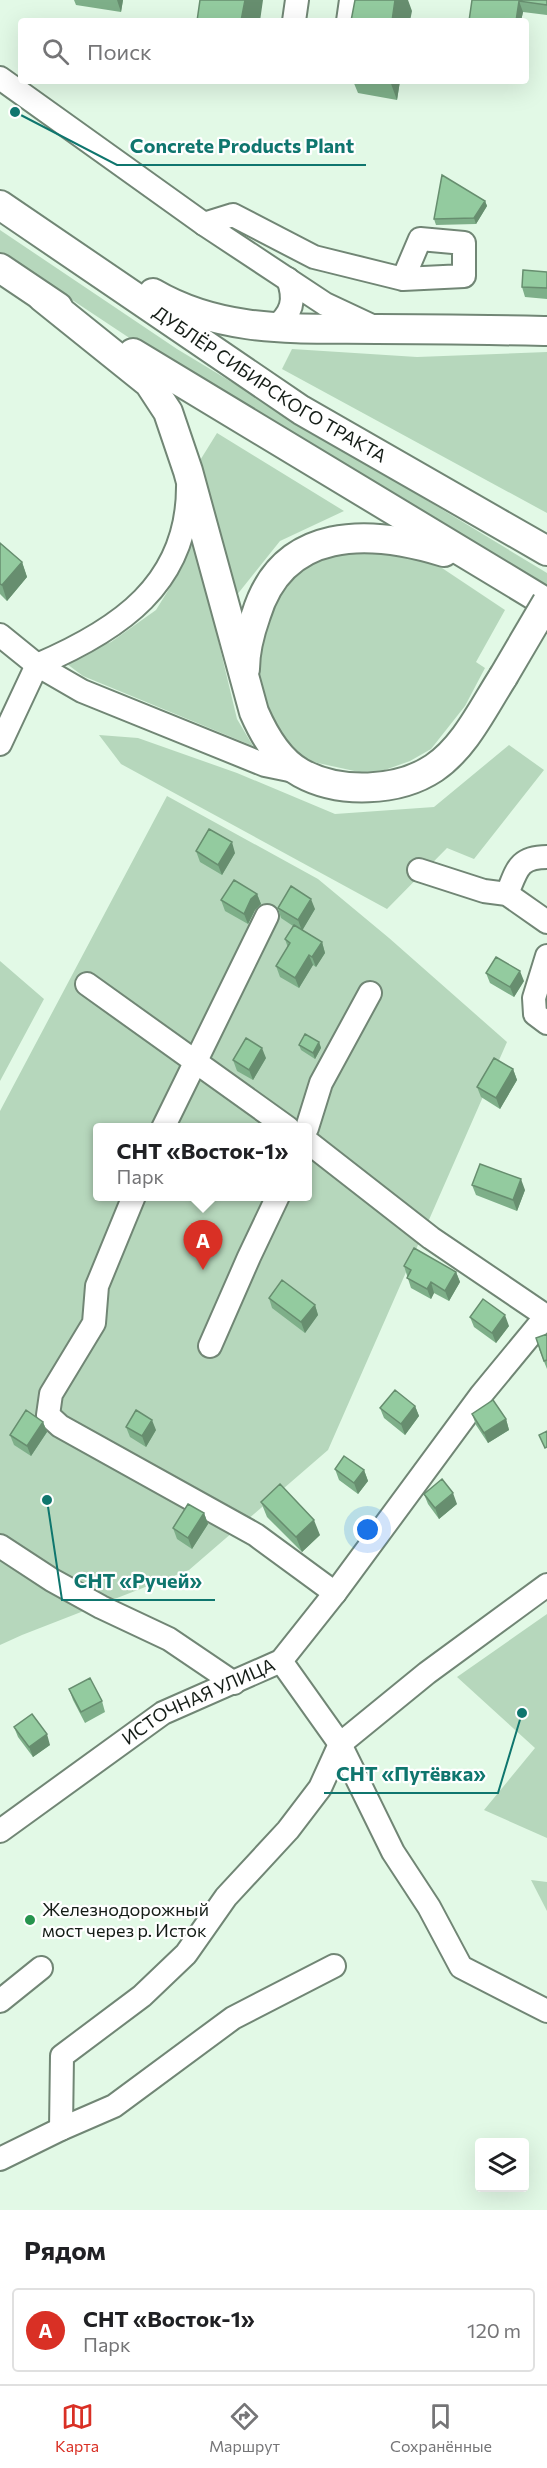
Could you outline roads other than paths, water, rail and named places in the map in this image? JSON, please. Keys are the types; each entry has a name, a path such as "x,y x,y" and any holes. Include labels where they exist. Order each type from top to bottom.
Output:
{"main road":[{"path":"0,205 166,301 221,321 274,328 547,331"},
{"name":"ДУБЛЁР СИБИРСКОГО ТРАКТА","path":"0,205 301,410 547,551"},
{"path":"0,268 42,297 547,603 468,732 451,753 434,768 413,779 389,785 358,787 330,783 299,772 282,757 262,730 245,683 188,471 168,412 149,383 42,297"},
{"path":"245,683 249,636 264,594 287,561 318,544 357,538 415,543 446,553 515,585"}],"street":[{"path":"294,18 297,0"},
{"path":"348,18 351,0"},
{"path":"0,78 204,224 325,304 378,329"},
{"path":"204,224 233,215 314,257 404,279"},
{"path":"274,328 286,319 292,307 293,292 288,279"},
{"path":"0,744 37,664 78,645 124,616 161,580 180,542 188,501 188,471"},
{"path":"0,635 37,664 82,691 265,765 299,772"},
{"path":"507,894 518,868 532,857 547,857"},
{"path":"419,870 484,891 507,894 547,922"},
{"path":"166,1123 267,916"},
{"path":"547,956 534,998 535,1014 547,1023"},
{"path":"87,984 281,1123"},
{"path":"309,1123 321,1083 370,993"},
{"path":"312,1145 431,1238 547,1316"},
{"path":"132,1201 97,1286 94,1323 51,1394 48,1415 60,1426 256,1535 335,1593"},
{"path":"210,1346 276,1201"},
{"name":"ИСТОЧНАЯ УЛИЦА","path":"0,1831 163,1713 281,1661 335,1593 481,1395 547,1316"},
{"path":"0,1546 52,1580 101,1607 169,1639 234,1683"},
{"path":"61,2129 62,2056 142,1996 186,1953 226,1897 288,1830 320,1788 340,1744 428,1673 547,1585"},
{"path":"281,1661 340,1744 393,1852 429,1907 461,1967 547,2011"},
{"path":"0,2159 114,2106 233,2019 334,1966"},
{"path":"0,2001 40,1968"}],"place":[{"name":"Concrete Products Plant","path":"15,112"},
{"name":"СНТ «Восток-1»","path":"203,1270"},
{"name":"СНТ «Ручей»","path":"47,1500"},
{"name":"СНТ «Путёвка»","path":"522,1713"},
{"name":"Железнодорожный мост через р. Исток","path":"30,1920"}]}
